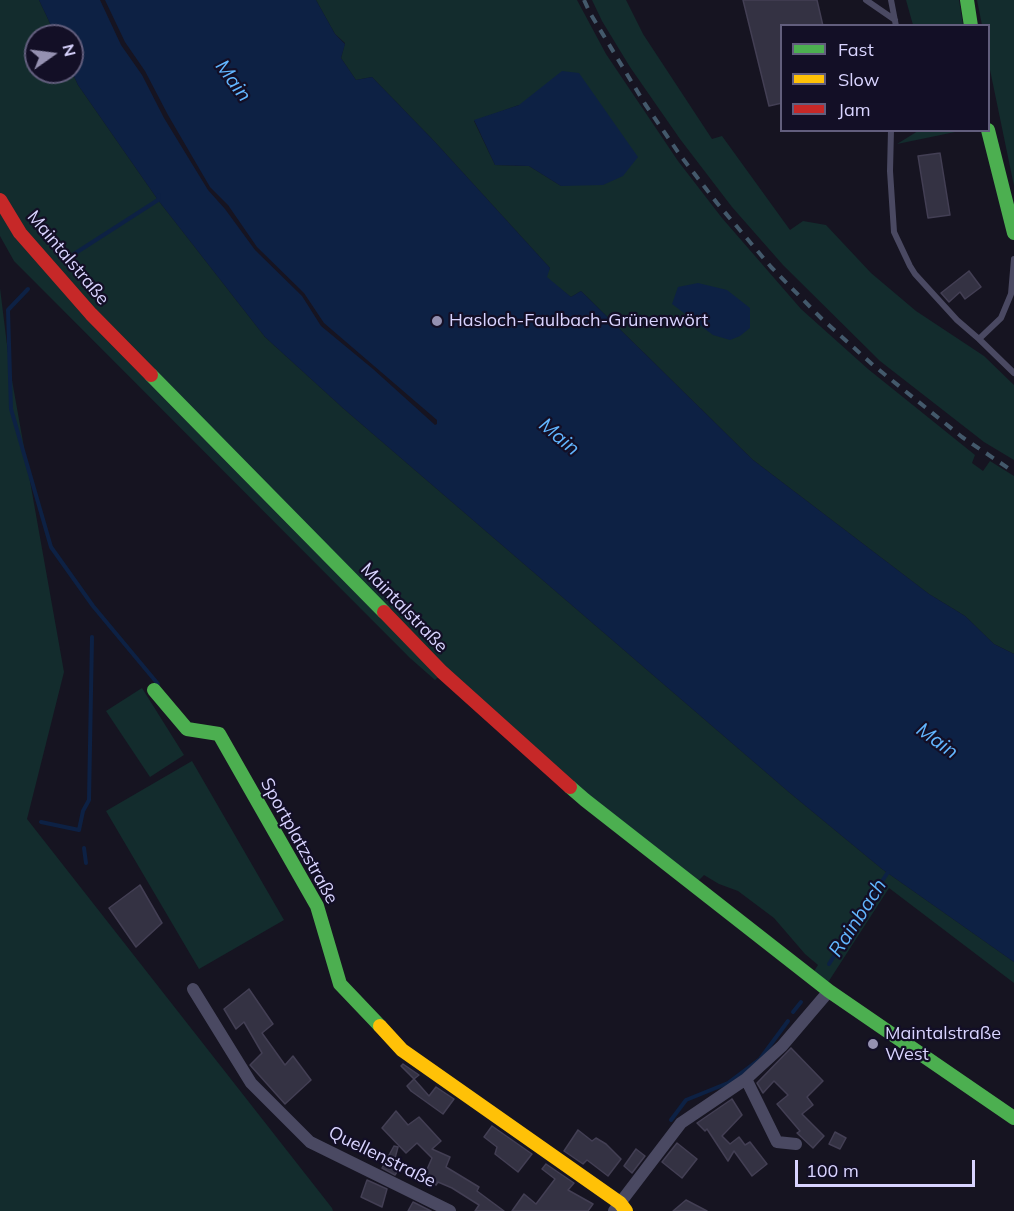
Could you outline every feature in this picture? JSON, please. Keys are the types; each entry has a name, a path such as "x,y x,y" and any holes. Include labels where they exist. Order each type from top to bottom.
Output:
{"main road":[{"path":"967,0 971,24"},
{"path":"989,132 1014,233"},
{"name":"Maintalstraße","path":"0,200 20,233 91,314 442,672 585,800 830,991 1014,1118"},
{"name":"Sportplatzstraße","path":"154,690 187,729 219,734 317,906 340,984 402,1050 620,1208"}],"street":[{"name":"Quellenstraße","path":"193,989 251,1083 310,1142 450,1211"},
{"path":"620,1208 681,1123 746,1079 782,1046 830,991"},
{"path":"746,1079 777,1142 796,1144"}],"lane":[{"path":"866,0 896,23"},
{"path":"891,0 896,23"},
{"path":"891,132 890,171 894,232 915,274 957,320 1014,373"},
{"path":"979,339 1000,318 1004,310 1011,294 1014,259"}],"green space":[{"path":"0,0 39,0 50,24 24,24 24,84 78,84 158,200 265,337 344,409 790,793 882,869 1014,962 1014,983 889,888 825,987 811,976 818,965 805,954 774,918 738,891 704,875 694,885 442,673 435,680 410,658 14,261 0,236"},
{"path":"316,0 577,0 606,54 678,161 722,218 801,309 868,369 975,455 972,463 983,471 990,461 1014,476 1014,654 994,644 965,616 929,594 753,460 581,291 571,297 545,277 550,268 435,142 372,77 356,80 341,58 345,43 335,34","holes":["519,105 561,186 529,166 495,165 474,121"]},
{"path":"592,0 626,0 643,34 712,139 722,136 790,230 803,221 826,225 871,273 916,311 984,356 1014,385 1014,460 984,442 880,361 783,265 732,207 680,139 630,67"},
{"path":"906,0 959,0 963,24 913,24"},
{"path":"977,0 1014,0 1014,186 990,70 990,24 982,24"},
{"path":"916,132 955,132 897,144"},
{"path":"0,288 10,369 64,672 27,819 333,1211 0,1211"},
{"path":"142,688 184,755 150,777 106,711"},
{"path":"192,761 284,920 199,969 106,811"}],"water":[{"name":"Main","path":"39,0 100,0 121,45 142,75 164,118 208,190 255,250 302,296 321,326 435,425 437,420 324,323 304,293 257,247 228,205 210,187 145,71 125,42 105,0 316,0 335,34 345,44 341,58 356,80 372,77 550,268 547,277 571,297 581,291 753,460 929,594 965,616 994,644 1014,654 1014,962 882,869 790,793 344,409 265,337 158,200 78,85 84,84 84,24 50,24"},
{"path":"562,71 579,73 638,157 623,176 603,185 561,186 529,166 495,165 474,120 519,105"},
{"path":"698,283 727,290 750,308 750,328 730,340 713,335 672,304 678,287"}],"building":[{"path":"743,0 817,0 823,24 780,24 780,103 769,106"},
{"path":"940,153 950,215 928,218 918,156"},
{"path":"969,271 981,287 965,299 960,292 949,302 941,293"},
{"path":"140,885 162,923 136,947 109,908"},
{"path":"249,989 273,1024 262,1033 285,1065 293,1056 311,1080 285,1104 250,1065 262,1053 244,1022 236,1029 224,1009"},
{"path":"791,1048 823,1081 807,1097 813,1105 802,1114 824,1136 813,1148 797,1133 800,1131 777,1104 788,1095 774,1081 763,1093 757,1083"},
{"path":"403,1064 419,1075 414,1079 401,1066"},
{"path":"414,1079 429,1096 436,1087 454,1099 443,1114 411,1091 407,1086"},
{"path":"732,1099 742,1115 722,1136 730,1144 739,1137 745,1145 750,1142 767,1164 752,1176 734,1151 728,1161 707,1129 705,1131 697,1123"},
{"path":"396,1111 408,1125 419,1117 441,1141 432,1149 450,1157 446,1167 479,1187 477,1191 504,1211 475,1211 479,1205 452,1188 438,1182 436,1185 425,1174 432,1158 417,1143 406,1153 382,1128"},
{"path":"492,1126 532,1154 518,1172 495,1154 497,1147 484,1137"},
{"path":"578,1130 592,1141 596,1138 606,1144 621,1159 608,1176 587,1160 583,1164 564,1151"},
{"path":"835,1132 846,1138 840,1149 829,1144"},
{"path":"677,1143 697,1159 682,1178 662,1162"},
{"path":"394,1146 398,1147 394,1162 401,1165 395,1175 382,1168"},
{"path":"636,1149 645,1156 632,1173 624,1166"},
{"path":"546,1164 574,1183 568,1190 593,1204 588,1211 512,1211 524,1194 536,1204 555,1179 542,1169"},
{"path":"367,1180 387,1189 382,1207 361,1197"},
{"path":"686,1200 707,1211 673,1211"},
{"path":"413,1202 431,1211 408,1211"}],"waterway":[{"path":"74,254 158,200 159,195"},
{"path":"28,289 8,310 11,409 51,547 93,606 158,684"},
{"path":"41,822 79,830 83,811 89,800 92,637"},
{"path":"84,848 86,863"},
{"name":"Rainbach","path":"829,964 888,872"},
{"name":"Rainbach","path":"793,1012 801,1002"},
{"name":"Rainbach","path":"671,1120 686,1100 728,1083 760,1059 788,1021"}],"railway":[{"path":"584,0 645,104 680,155 771,267 822,319 873,365 962,437 1014,472"}],"traffic: fast":[{"path":"967,0 971,24"},
{"path":"989,132 1014,233"},
{"path":"151,375 384,612"},
{"path":"154,690 187,729 219,734 317,906 340,984 380,1026"},
{"path":"570,787 829,991 1014,1118"}],"traffic: slow":[{"path":"380,1026 402,1050 620,1203 626,1211"}],"traffic: jam":[{"path":"0,200 20,233 91,314 151,375"},
{"path":"384,612 442,672 570,787"}],"place":[{"name":"Hasloch-Faulbach-Grünenwört","path":"437,321"},
{"name":"Maintalstraße West","path":"873,1044"}]}
